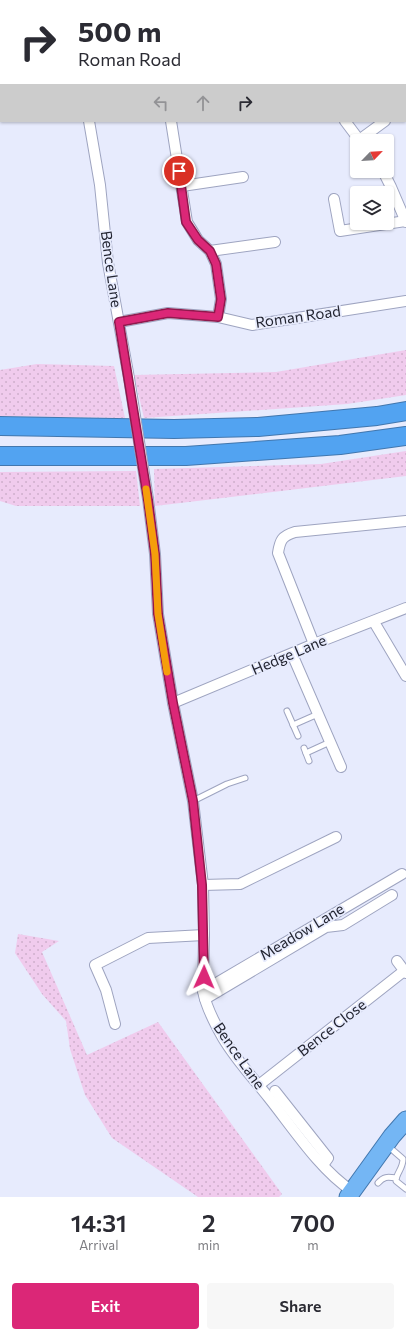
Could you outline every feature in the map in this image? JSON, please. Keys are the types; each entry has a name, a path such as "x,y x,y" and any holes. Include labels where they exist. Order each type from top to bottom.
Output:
{"highway":[{"path":"0,426 174,429 250,427 377,416 406,411"},
{"path":"0,456 186,456 340,445 406,436"},
{"path":"350,1194 386,1144 406,1120"}],"street":[{"name":"Bence Lane","path":"89,122 100,185 108,263 129,378 148,500 155,554 158,614 173,703 193,801 202,885 204,995 224,1039 323,1165 350,1194"},
{"path":"171,122 182,186 186,222 198,240 210,251 216,264 221,299 218,317"},
{"path":"346,122 355,134"},
{"path":"367,134 384,122"},
{"path":"182,186 243,177"},
{"path":"334,199 340,232 406,221 386,178"},
{"path":"210,251 275,242"},
{"name":"Roman Road","path":"119,322 168,313 218,317 252,325 406,301"},
{"path":"314,644 278,553 280,542 286,535 295,532 406,521"},
{"name":"Hedge Lane","path":"173,703 314,644 374,622 406,608"},
{"path":"374,622 406,676"},
{"path":"292,654 341,767"},
{"path":"316,835 320,845"},
{"path":"202,885 240,884 336,837"},
{"name":"Meadow Lane","path":"204,995 402,874"},
{"name":"Meadow Lane","path":"204,995 326,927 343,925 392,895"},
{"path":"116,1024 106,990 94,965 148,938 204,935"},
{"name":"Bence Close","path":"259,1085 405,972 396,960"},
{"name":"Bence Lane","path":"275,1091 328,1158 323,1165"}],"lane":[{"path":"287,711 298,736"},
{"path":"293,725 318,714"},
{"path":"309,760 305,750 330,742"},
{"path":"193,801 227,784 245,778"},
{"path":"386,1144 403,1159 403,1165 396,1178"},
{"path":"378,1184 382,1178 396,1178"},
{"path":"396,1178 396,1181 406,1189"}],"shaded area":[{"path":"406,350 406,395 347,404 144,418 134,375 276,372"},
{"path":"37,364 114,366 125,418 0,416 0,370"},
{"path":"406,451 406,476 155,506 154,469 321,464"},
{"path":"136,471 140,506 16,506 0,501 0,472"},
{"path":"18,934 59,941 42,952 87,1055 158,1022 282,1194 279,1197 198,1197 112,1138 85,1095 70,1049 66,1021 42,994 15,953"}],"slow traffic":[{"path":"146,489 155,554 158,614 167,672"}],"route":[{"path":"179,171 186,222 198,240 210,251 216,264 221,299 218,317 168,313 119,322 148,500 155,554 158,614 173,703 193,801 202,885 204,977"}]}
